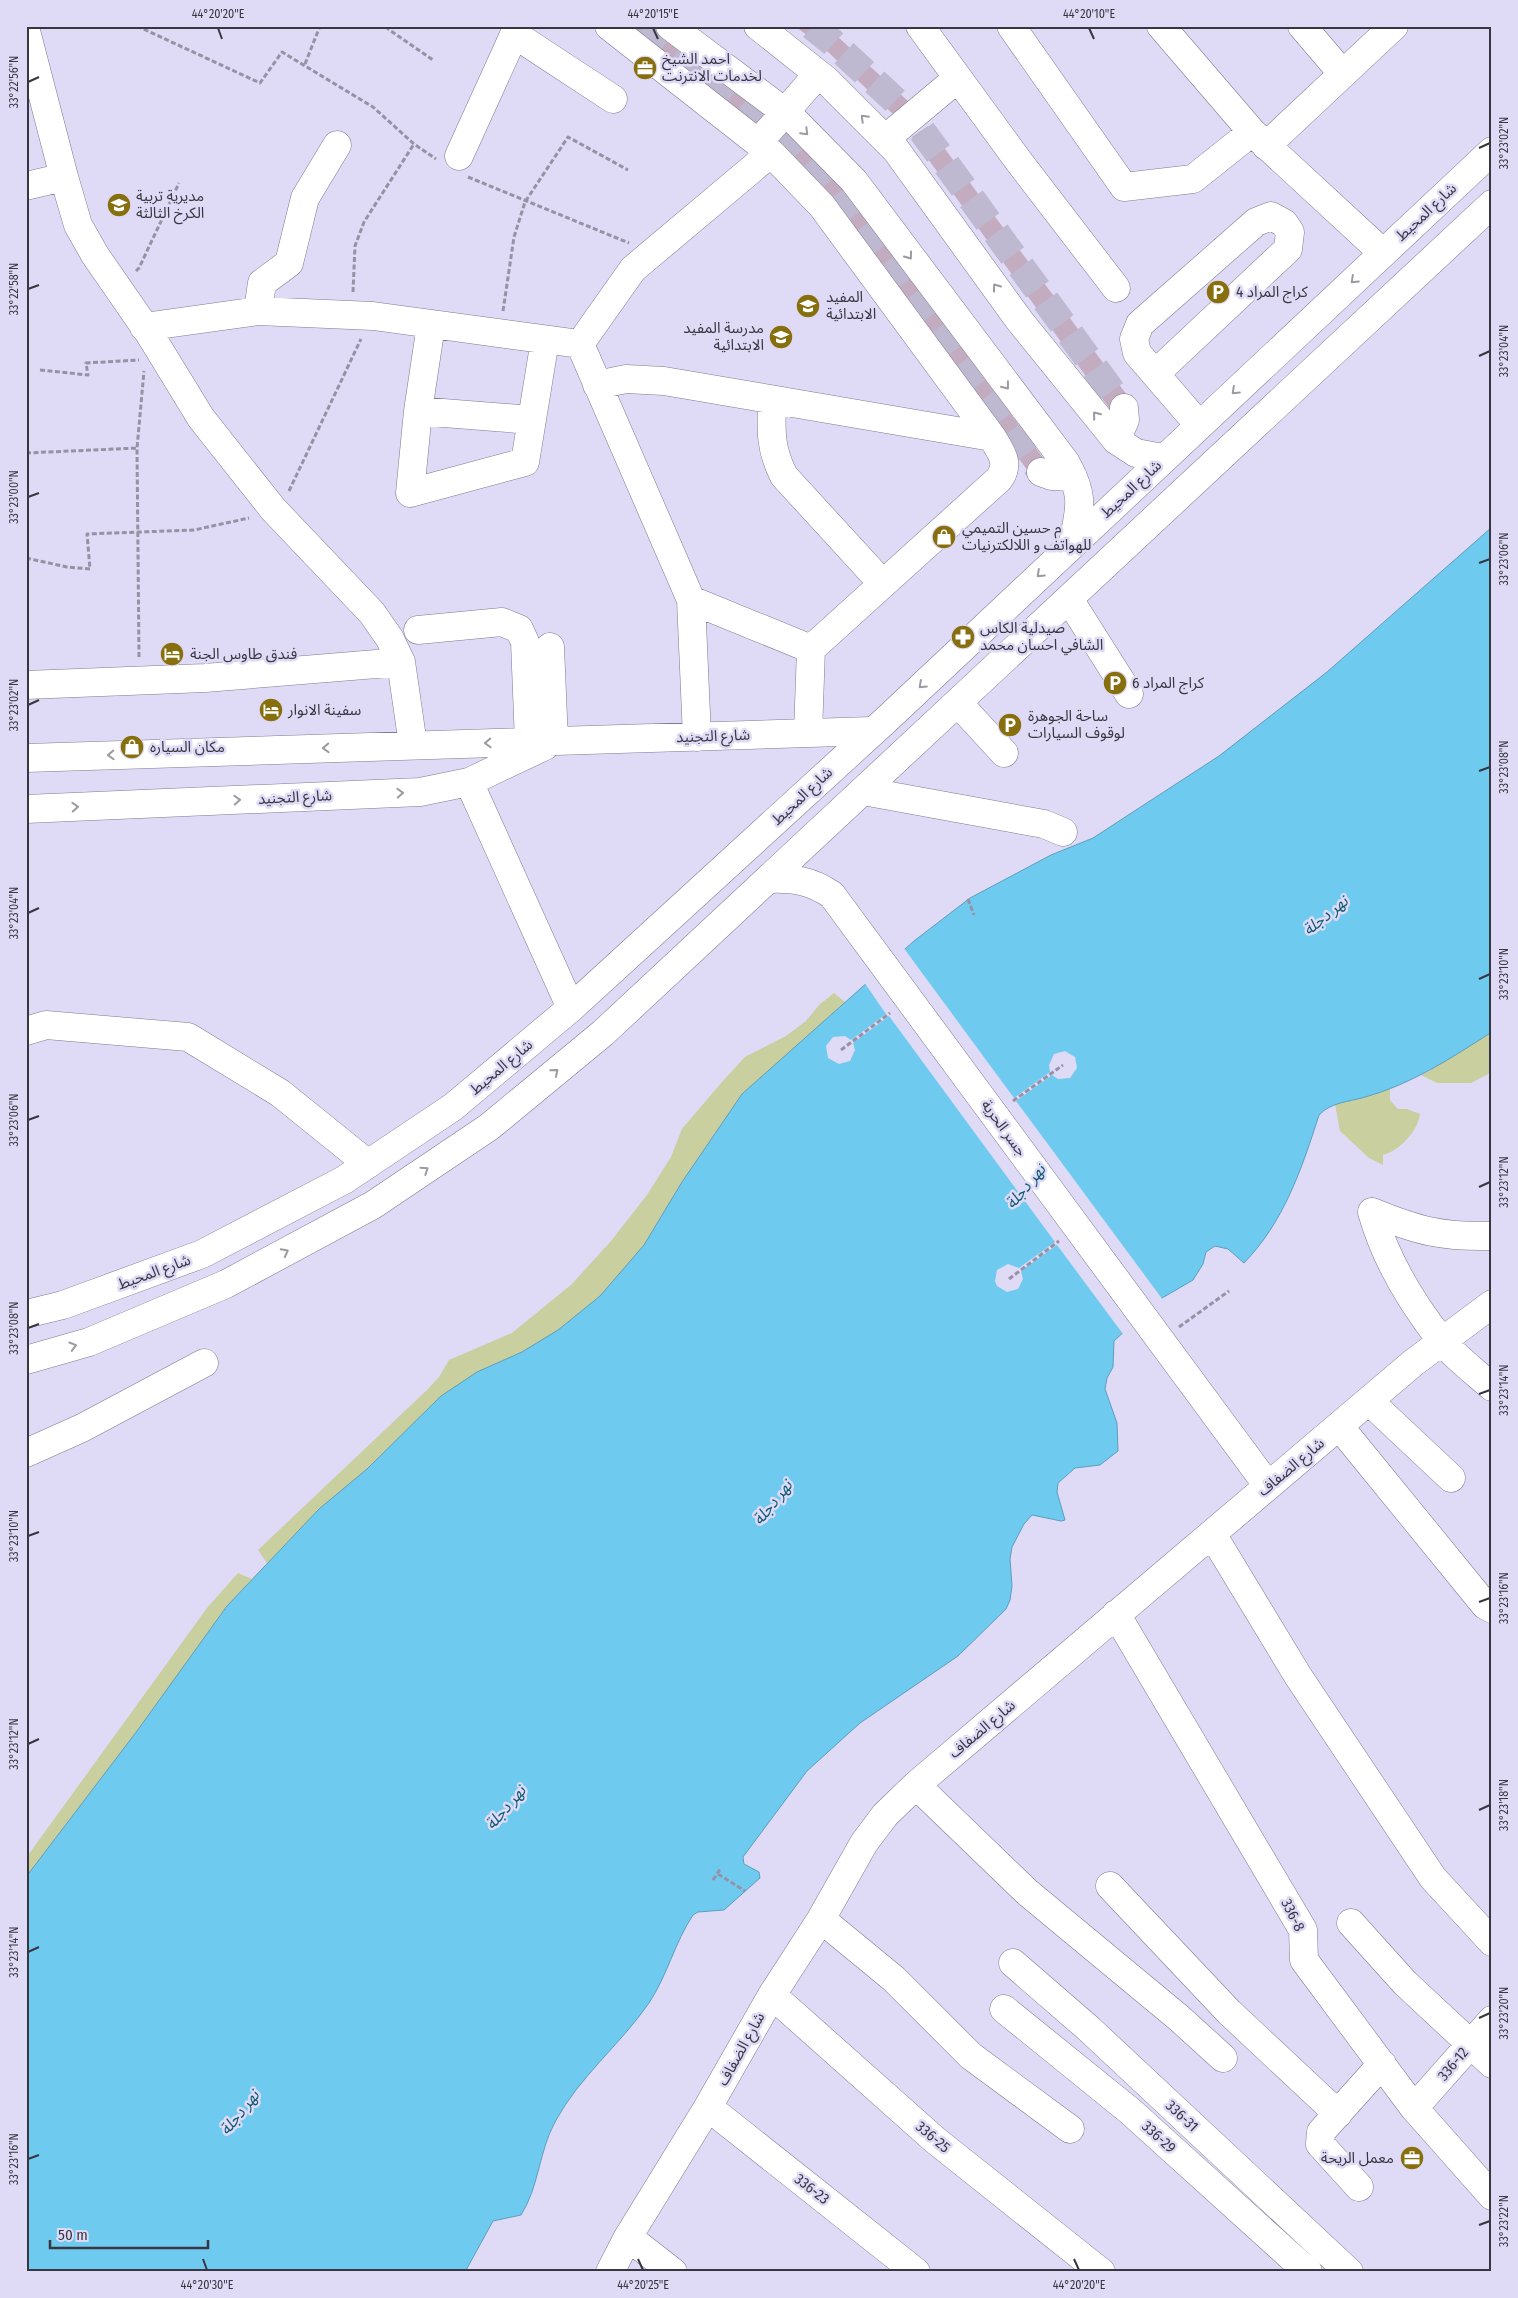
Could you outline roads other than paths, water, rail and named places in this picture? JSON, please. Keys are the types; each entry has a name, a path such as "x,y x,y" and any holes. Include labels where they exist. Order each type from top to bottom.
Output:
{"street":[{"path":"608,26 772,132 854,181 1066,463 1080,497 1073,543"},
{"path":"670,26 772,132 822,206 992,437 1004,461 1003,473 811,649 808,733"},
{"path":"758,26 818,74 896,150 1019,320 1116,440 1136,453 1164,458"},
{"path":"920,26 1116,288"},
{"path":"1011,26 1124,187 1193,179 1259,139 1342,73 1394,26"},
{"path":"1161,26 1259,139 1383,253"},
{"path":"1302,26 1342,73"},
{"path":"452,163 516,30 613,99"},
{"path":"26,31 78,225 146,340 201,418 272,509 372,613 390,639 400,662 413,745"},
{"path":"580,344 633,269 653,252 772,132 818,74"},
{"path":"884,139 958,78"},
{"path":"258,311 262,284 289,262 305,198 337,145"},
{"name":"شارع المحيط","path":"26,1314 63,1305 196,1256 344,1180 452,1107 571,1008 745,848 1492,150"},
{"path":"26,186 64,177"},
{"path":"26,1360 89,1342 214,1289 250,1271 373,1205 489,1127 603,1033 1492,204"},
{"path":"1156,373 1288,248 1290,232 1284,223 1271,216 1256,222 1140,324 1134,339 1137,354 1156,373 1199,425"},
{"path":"146,340 258,311 354,315 580,344"},
{"path":"431,325 418,410 410,492 525,462 546,340"},
{"path":"580,344 691,600 698,736"},
{"path":"597,385 626,379 664,381 772,401 992,437"},
{"path":"772,401 771,437 775,458 784,476 882,584"},
{"path":"1116,440 1125,420 1124,408"},
{"path":"418,410 532,420"},
{"path":"1042,472 1052,476 1073,477"},
{"path":"1069,599 1129,694"},
{"path":"691,600 811,649"},
{"path":"418,630 502,622 519,628 525,642 542,742"},
{"path":"542,742 550,647"},
{"path":"26,685 140,682 400,662"},
{"path":"958,703 1004,753"},
{"name":"شارع التجنيد","path":"26,758 872,731"},
{"name":"شارع التجنيد","path":"26,809 420,792 469,782 542,742"},
{"path":"469,782 571,1008"},
{"path":"863,791 1044,824 1063,832"},
{"path":"745,848 750,866 759,873 771,878"},
{"name":"جسر الحرية","path":"771,878 800,880 822,888 832,896 1268,1486"},
{"path":"708,882 720,884 729,891 734,899 736,910"},
{"path":"26,1031 46,1025 188,1037 280,1093 368,1164"},
{"path":"1492,1236 1435,1234 1412,1229 1372,1212 1380,1242 1405,1287 1442,1340 1492,1387"},
{"path":"234,1237 234,1256 240,1265 250,1271"},
{"path":"196,1256 206,1261 213,1271 214,1289"},
{"name":"شارع الضفاف","path":"610,2272 628,2237 708,2107 772,1994 821,1919 864,1843 885,1815 916,1785 1339,1426 1442,1340 1492,1304"},
{"path":"26,1453 82,1428 204,1363"},
{"path":"1369,1401 1451,1478"},
{"path":"1339,1426 1485,1605 1492,1609"},
{"path":"1212,1534 1298,1676 1433,1878 1492,1942"},
{"name":"336-8","path":"1116,1614 1303,1930 1304,1960 1414,2108 1492,2196"},
{"path":"916,1785 1027,1892 1180,2018 1223,2058"},
{"path":"1110,1886 1230,2012 1338,2114"},
{"path":"821,1919 894,1979 971,2056 1070,2129"},
{"path":"1351,1923 1406,1983 1492,2064"},
{"name":"336-31","path":"1013,1963 1088,2028 1349,2272"},
{"name":"336-25","path":"772,1994 935,2140 1101,2272"},
{"name":"336-29","path":"1004,2010 1130,2111 1308,2272"},
{"name":"336-12","path":"1414,2108 1492,2020"},
{"path":"1359,2187 1320,2144 1321,2132 1382,2064"},
{"name":"336-23","path":"708,2107 916,2272"},
{"path":"628,2237 673,2272"}],"water":[{"name":"نهر دجلة","path":"1492,527 1492,1032 1415,1078 1382,1092 1329,1107 1319,1115 1306,1155 1281,1212 1258,1247 1244,1263 1228,1249 1215,1246 1206,1252 1203,1264 1193,1280 1157,1301 1114,1341 1113,1367 1107,1378 1105,1389 1117,1423 1118,1451 1100,1465 1075,1468 1058,1483 1057,1492 1065,1520 1061,1521 1032,1515 1024,1524 1012,1547 1010,1559 1012,1586 1010,1600 1006,1609 958,1656 860,1723 807,1771 743,1857 744,1864 759,1872 760,1878 724,1910 698,1912 693,1915 649,2003 576,2090 555,2122 545,2145 532,2193 521,2215 493,2221 465,2272 26,2272 26,1877 137,1731 227,1606 319,1509 367,1469 441,1396 477,1372 522,1352 558,1330 600,1296 644,1245 682,1182 742,1094 914,941 970,898 1051,855 1093,838 1219,756 1327,672"}],"tunnel":[{"path":"644,26 769,121"},
{"path":"812,26 832,42 903,108"},
{"path":"781,131 836,194 1041,472"},
{"path":"922,131 1124,408"}],"place":[{"name":"احمد الشيخ لخدمات الانترنت","path":"645,68"},
{"name":"مديرية تربية الكرخ الثالثة","path":"119,205"},
{"name":"كراج المراد 4","path":"1218,292"},
{"name":"المفيد الابتدائية","path":"808,306"},
{"name":"مدرسة المفيد الابتدائية","path":"781,337"},
{"name":"م حسين التميمي للهواتف و اللالكترنيات","path":"944,537"},
{"name":"صيدلية الكاس الشافي احسان محمد","path":"963,637"},
{"name":"فندق طاوس الجنة","path":"172,654"},
{"name":"كراج المراد 6","path":"1115,683"},
{"name":"سفينة الانوار","path":"271,710"},
{"name":"ساحة الجوهرة لوقوف السيارات","path":"1010,725"},
{"name":"مكان السياره","path":"132,747"},
{"name":"معمل الريحة","path":"1412,2158"}]}
